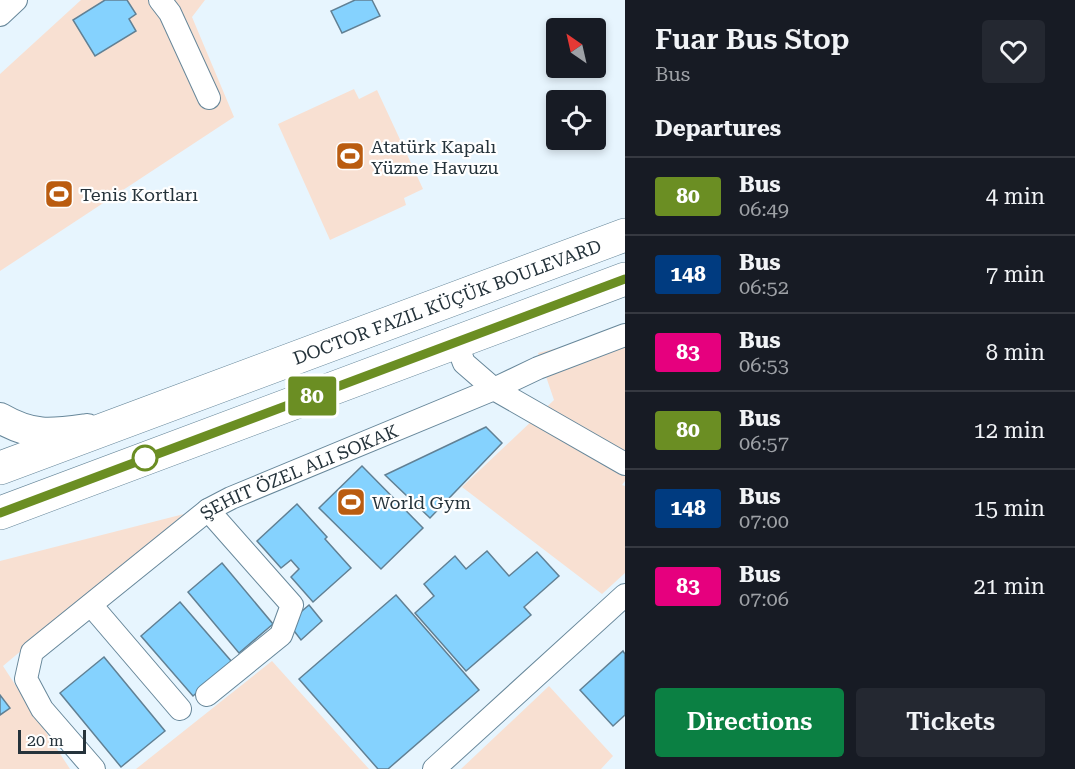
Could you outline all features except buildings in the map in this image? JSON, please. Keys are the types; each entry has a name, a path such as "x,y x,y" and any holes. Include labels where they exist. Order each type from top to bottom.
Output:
{"highway":[{"path":"0,468 625,235"},
{"path":"5,506 625,279"}],"main road":[{"path":"0,418 16,428 50,434 119,424"}],"street":[{"path":"0,15 16,0"},
{"path":"160,0 170,13 209,98"},
{"name":"ŞEHIT ÖZEL ALI SOKAK","path":"94,769 42,709 26,679 32,652 208,510 242,493 495,389 538,368 625,336"},
{"path":"456,342 464,363 495,389 625,464"},
{"path":"207,695 281,635 292,605 208,510"},
{"path":"434,769 625,596"},
{"path":"91,605 180,709"}],"shaded area":[{"name":"Tenis Kortları","path":"81,0 205,0 192,17 234,117 0,271 0,74"},
{"name":"Atatürk Kapalı Yüzme Havuzu","path":"354,89 359,99 377,90 423,189 404,198 406,205 330,240 278,124"},
{"path":"625,331 625,481 622,485 625,486 625,573 602,594 462,487 554,400 538,353"},
{"path":"184,514 3,666 70,769 0,769 0,561"},
{"path":"272,661 369,769 136,769"},
{"path":"549,686 613,756 601,769 461,769"}],"bus line":[{"name":"80","path":"0,513 625,279"}],"place":[{"name":"Atatürk Kapalı Yüzme Havuzu","path":"350,156"},
{"name":"Tenis Kortları","path":"59,194"},
{"name":"World Gym","path":"351,502"}]}
